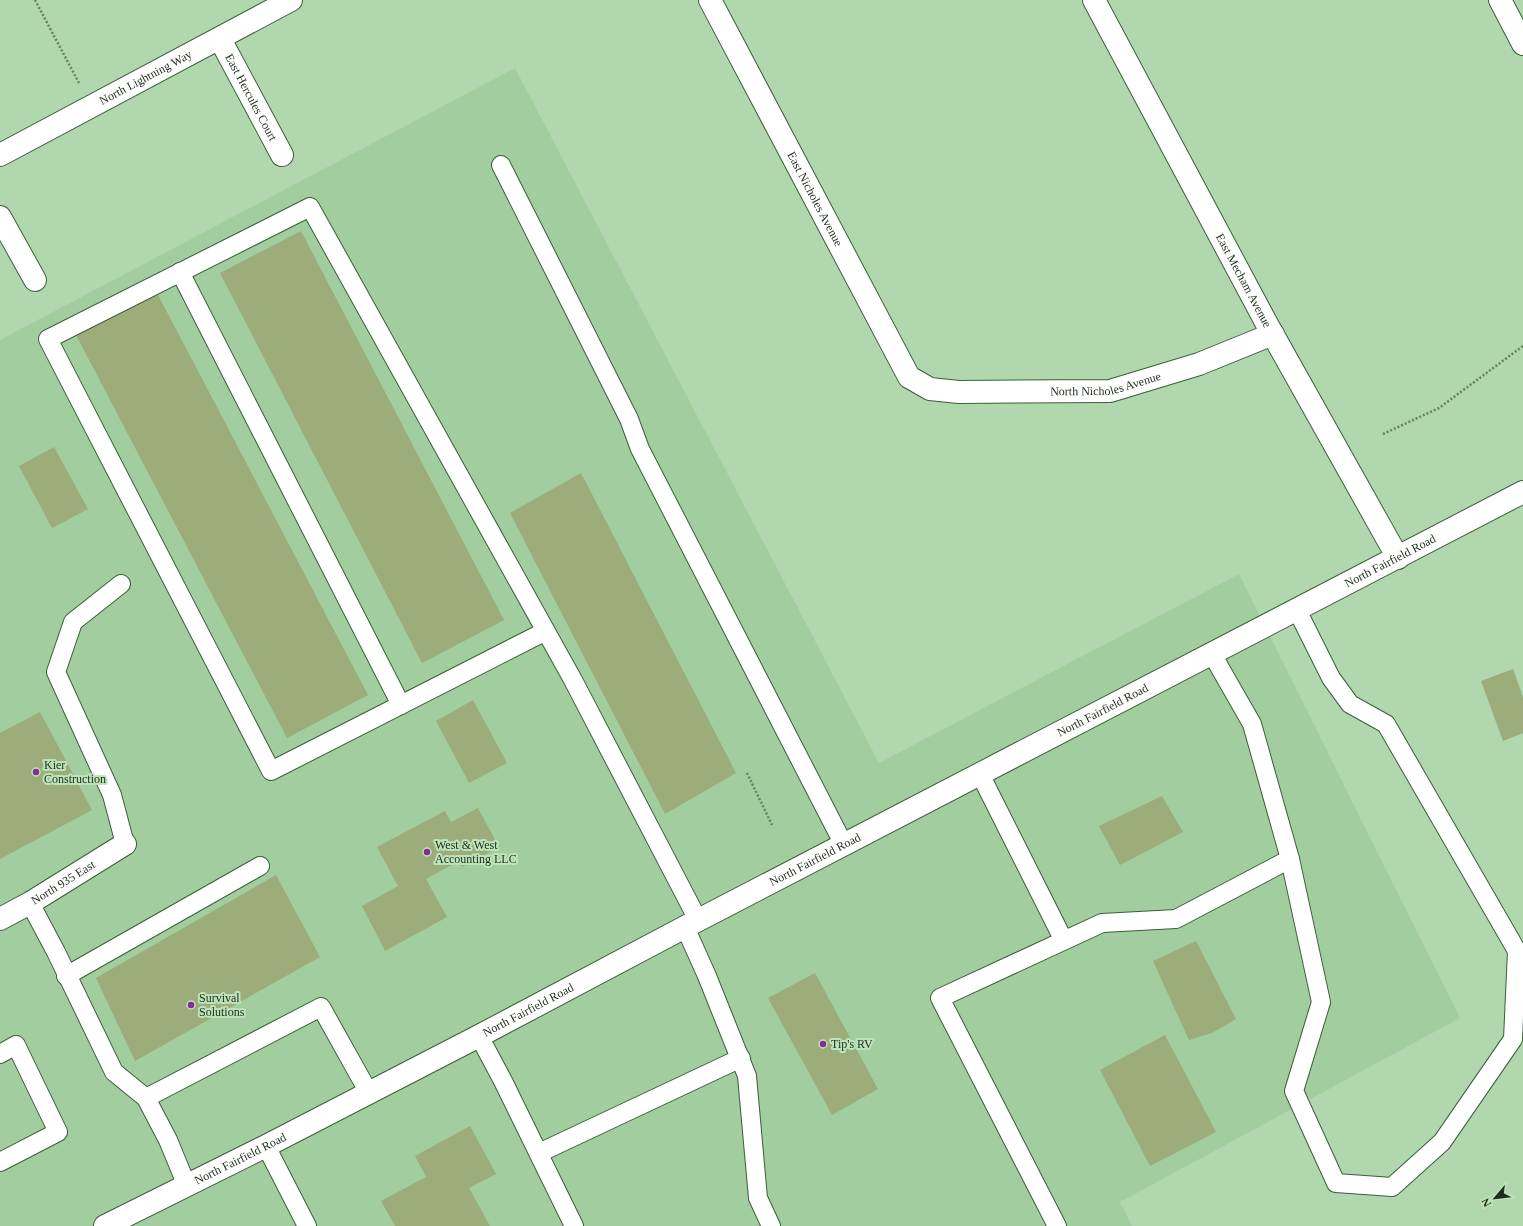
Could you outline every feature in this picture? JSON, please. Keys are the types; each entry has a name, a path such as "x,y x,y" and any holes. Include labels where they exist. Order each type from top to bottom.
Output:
{"street":[{"name":"North Lightning Way","path":"0,156 291,0"},
{"name":"East Nicholes Avenue","path":"710,0 909,377 930,389"},
{"name":"East Mecham Avenue","path":"1094,0 1273,334 1398,558"},
{"path":"1500,0 1523,44"},
{"name":"East Hercules Court","path":"220,39 282,155"},
{"path":"0,217 35,280"},
{"name":"North Nicholes Avenue","path":"930,389 966,392 1110,391 1199,364 1273,334"},
{"name":"North Fairfield Road","path":"106,1226 369,1093 1523,492"},
{"name":"North 935 East","path":"0,919 30,903 124,844"}],"lane":[{"path":"501,165 629,419 640,449 844,845"},
{"path":"546,631 270,771 48,339 310,207 546,631 692,924 747,1076 758,1198 771,1226"},
{"path":"180,272 401,705"},
{"path":"121,584 73,622 56,672 112,795 124,844"},
{"path":"1212,654 1252,724 1290,859 1321,1002 1294,1091 1336,1184 1392,1187 1442,1142 1513,1039 1517,951 1386,724 1350,704 1331,678 1297,610"},
{"path":"980,774 1063,939"},
{"path":"1057,1226 940,998 1102,922 1176,919 1290,859"},
{"path":"66,976 260,866"},
{"path":"30,903 56,952 66,976 114,1072 146,1098 168,1140 187,1186"},
{"path":"146,1098 321,1007 369,1093"},
{"path":"479,1036 503,1080 574,1226"},
{"path":"0,1054 16,1045 58,1132 0,1162"},
{"path":"539,1154 741,1058"},
{"path":"266,1146 308,1226"}],"path":[{"path":"35,0 83,90"},
{"path":"1383,434 1439,408 1523,346"},
{"path":"747,774 772,825"}],"shaded area":[{"path":"515,68 879,763 1239,574 1460,1018 1120,1202 1132,1226 0,1226 0,340"}],"building":[{"path":"301,231 504,620 422,663 220,273"},
{"path":"157,293 368,695 287,738 76,335"},
{"path":"54,447 88,509 52,528 19,466"},
{"path":"581,473 736,773 665,814 510,513"},
{"path":"1513,669 1523,697 1523,733 1503,741 1481,681"},
{"path":"473,700 507,763 469,783 436,721"},
{"name":"Kier Construction","path":"40,712 92,810 0,859 0,733"},
{"path":"1162,796 1183,832 1120,865 1099,826"},
{"path":"478,808 499,847 462,867 459,861 426,879 447,917 385,951 362,906 398,886 377,847 445,811 451,822"},
{"path":"276,875 320,957 135,1061 96,978"},
{"path":"1196,941 1236,1019 1212,1033 1189,1040 1153,961"},
{"name":"Tip's RV","path":"815,973 878,1089 832,1115 768,998"},
{"path":"1165,1035 1216,1132 1150,1166 1100,1070"},
{"path":"470,1126 496,1174 469,1188 490,1226 395,1226 381,1201 426,1177 415,1156"}],"place":[{"name":"Kier Construction","path":"36,772"},
{"name":"West & West Accounting LLC","path":"427,852"},
{"name":"Survival Solutions","path":"191,1005"},
{"name":"Tip's RV","path":"823,1044"}]}
